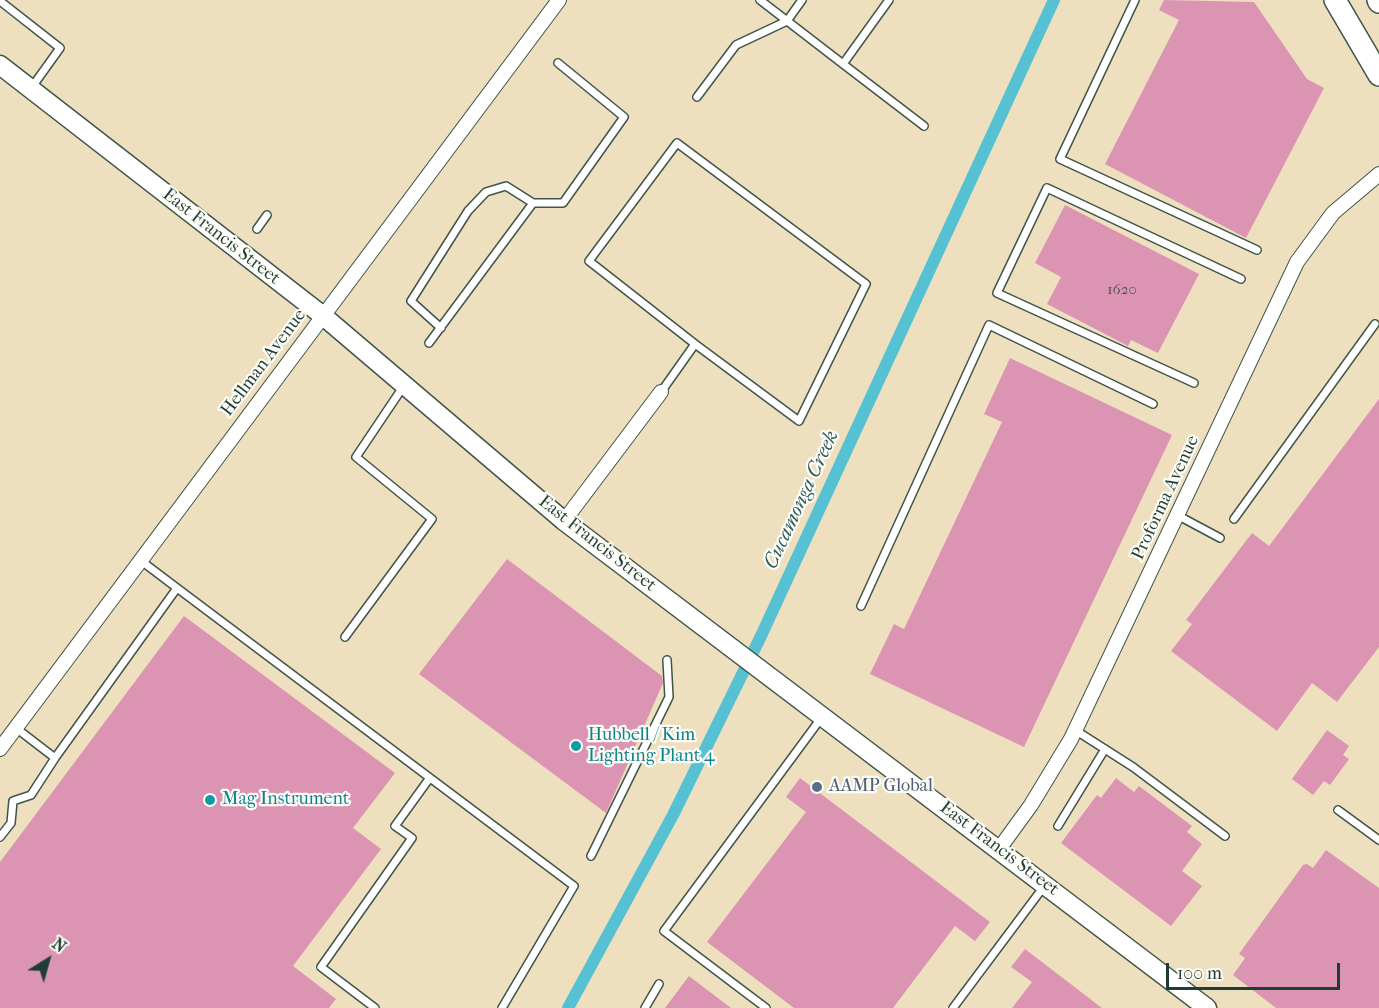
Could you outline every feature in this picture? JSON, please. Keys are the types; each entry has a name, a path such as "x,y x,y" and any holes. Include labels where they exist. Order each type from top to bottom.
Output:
{"main road":[{"path":"1335,0 1379,75"}],"street":[{"name":"Hellman Avenue","path":"0,749 559,0"},
{"name":"East Francis Street","path":"1,67 322,315 564,521 1207,1008"},
{"name":"Proforma Avenue","path":"999,849 1031,805 1075,730 1297,262 1333,213 1379,174"},
{"path":"564,521 661,392"}],"lane":[{"path":"760,0 924,126"},
{"path":"697,97 736,45 786,21 802,0"},
{"path":"843,64 889,0"},
{"path":"1135,0 1060,159 1257,250"},
{"path":"0,2 60,48 30,89"},
{"path":"441,328 411,301 468,211 486,192 506,186 533,203 563,203 624,117 558,63"},
{"path":"677,143 866,284 799,421 695,344 589,261 677,143"},
{"path":"1194,383 997,293 1047,188 1241,279"},
{"path":"429,343 533,203"},
{"path":"257,229 267,215"},
{"path":"1234,519 1375,324"},
{"path":"861,606 989,326 1153,404"},
{"path":"661,392 695,344"},
{"path":"345,637 432,519 356,457 405,385"},
{"path":"1177,515 1220,538"},
{"path":"140,560 574,886 502,1008"},
{"path":"0,837 11,824 13,801 31,795 177,588"},
{"path":"591,856 669,697 667,660"},
{"path":"766,1008 664,931 823,716"},
{"path":"16,728 55,758"},
{"path":"1075,730 1225,836"},
{"path":"1059,826 1105,749"},
{"path":"375,1008 321,968 412,838 395,826 429,779"},
{"path":"1338,810 1379,840"},
{"path":"953,1008 1046,885"},
{"path":"645,1008 659,984"}],"building":[{"path":"1164,0 1254,2 1307,79 1324,88 1246,238 1105,164 1179,20 1159,10"},
{"path":"1065,205 1199,274 1158,353 1131,340 1128,346 1047,304 1061,277 1035,263"},
{"path":"1010,358 1172,435 1024,747 870,674 894,624 904,629 1002,422 984,414"},
{"path":"1379,399 1379,647 1337,702 1312,683 1277,731 1171,651 1192,624 1186,620 1252,533 1269,546"},
{"name":"Hubbell / Kim Lighting Plant 4","path":"507,559 662,676 663,683 606,813 419,674"},
{"name":"Mag Instrument","path":"184,616 395,773 353,828 381,849 293,966 336,999 329,1008 0,1008 0,862"},
{"path":"1327,730 1349,746 1343,755 1349,759 1330,785 1324,781 1313,795 1292,779"},
{"path":"800,778 990,922 975,941 955,926 893,1008 794,1008 707,942 806,812 786,797"},
{"path":"1116,778 1134,792 1139,786 1192,826 1187,832 1202,844 1182,871 1202,886 1171,926 1061,843 1097,795 1101,798"},
{"path":"1326,850 1379,888 1379,1008 1276,1008 1233,975 1245,958 1239,954 1303,865 1307,864 1313,868"},
{"path":"1025,949 1102,1008 1012,1008 1032,982 1011,967"},
{"path":"689,976 731,1008 665,1008"}],"waterway":[{"name":"Cucamonga Creek","path":"568,1008 673,815 761,636 1054,0"}],"place":[{"name":"Hubbell / Kim Lighting Plant 4","path":"576,746"},
{"name":"AAMP Global","path":"817,787"},
{"name":"Mag Instrument","path":"210,800"}]}
